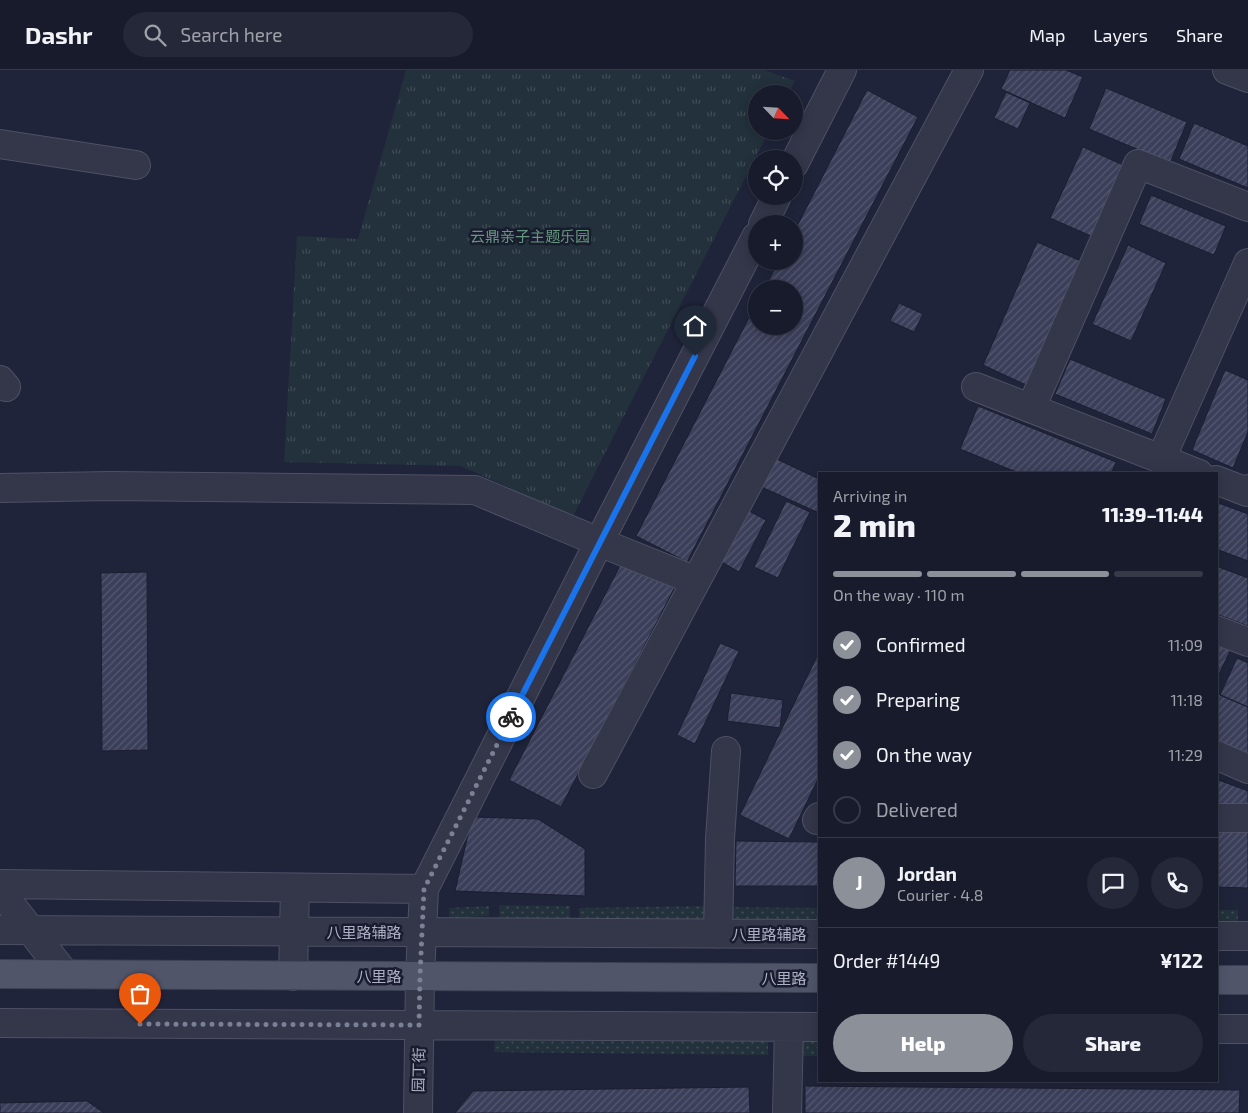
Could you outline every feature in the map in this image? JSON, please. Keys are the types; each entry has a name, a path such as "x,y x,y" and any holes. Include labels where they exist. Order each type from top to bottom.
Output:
{"main road":[{"name":"八里路","path":"0,974 818,978"},
{"path":"1218,980 1248,980"}],"street":[{"path":"801,150 842,70"},
{"path":"593,774 969,70"},
{"path":"0,144 136,165"},
{"path":"1031,408 1138,164 1248,207"},
{"name":"园丁街","path":"418,1113 420,976 424,889 748,253"},
{"path":"1161,459 1242,292 1248,263"},
{"path":"976,387 1194,472"},
{"path":"1218,481 1247,492 1248,489"},
{"path":"0,488 110,486 475,490 696,581"},
{"path":"1218,631 1248,642"},
{"path":"718,934 720,839 726,751"},
{"path":"1218,756 1248,769"},
{"path":"1218,818 1248,818"},
{"path":"0,884 424,889"},
{"path":"293,976 295,888"},
{"path":"0,892 65,974"},
{"name":"八里路辅路","path":"0,930 818,934"},
{"path":"1218,936 1248,936"},
{"path":"0,1023 818,1027"},
{"path":"787,1113 789,1027"},
{"path":"1218,1029 1248,1029"}],"green space":[{"name":"云鼎亲子主题乐园","path":"406,70 764,70 795,81 793,85 748,85 748,140 764,140 759,150 748,150 748,172 573,516 461,466 284,462 297,236 358,239"},
{"path":"499,905 570,906 570,921 499,920"},
{"path":"489,906 489,916 449,918 449,908"},
{"path":"709,906 709,922 579,923 579,908"},
{"path":"727,907 818,908 818,924 727,924"},
{"path":"1218,910 1238,910 1238,927 1218,927"},
{"path":"495,1032 768,1034 768,1055 494,1052"},
{"path":"802,1040 818,1040 818,1056 802,1056"}],"building":[{"path":"1010,70 1066,70 1083,77 1065,118 1001,89"},
{"path":"1106,88 1187,122 1170,163 1089,129"},
{"path":"867,90 918,117 687,562 636,536 748,319 748,335 803,335 803,280 769,280 774,270 803,270 803,215"},
{"path":"1006,92 1030,103 1018,129 994,118"},
{"path":"1194,123 1248,146 1248,188 1179,159"},
{"path":"1083,147 1123,165 1091,236 1050,218"},
{"path":"1151,195 1226,226 1214,255 1139,224"},
{"path":"1037,242 1081,261 1026,385 983,365"},
{"path":"1128,245 1166,263 1131,341 1092,324"},
{"path":"899,303 923,314 914,332 890,321"},
{"path":"1070,359 1166,399 1152,434 1055,394"},
{"path":"1225,370 1248,380 1248,432 1233,468 1192,450"},
{"path":"978,406 1116,462 1112,472 1016,472 960,449"},
{"path":"768,455 818,479 818,513 755,484"},
{"path":"786,501 810,512 778,578 754,567"},
{"path":"1218,503 1248,514 1248,561 1218,550"},
{"path":"747,510 766,520 739,572 720,561"},
{"path":"625,556 677,583 561,807 509,780"},
{"path":"1218,567 1248,578 1248,626 1218,615"},
{"path":"147,572 148,750 102,751 101,573"},
{"path":"720,643 739,651 695,744 677,735"},
{"path":"1218,644 1231,649 1218,677"},
{"path":"818,654 818,779 789,839 740,815"},
{"path":"1237,658 1248,663 1248,707 1220,695"},
{"path":"731,693 783,700 780,728 727,721"},
{"path":"1218,694 1248,707 1248,758 1218,745"},
{"path":"1218,780 1248,791 1248,804 1245,813 1218,812"},
{"path":"472,817 538,819 585,849 585,896 455,891"},
{"path":"1218,831 1248,831 1248,888 1218,887"},
{"path":"736,841 818,842 818,886 735,886"},
{"path":"805,1086 1240,1090 1239,1113 805,1113"},
{"path":"749,1087 750,1113 455,1113 473,1091"},
{"path":"87,1101 104,1113 0,1113 0,1103"}],"way so far":[{"path":"140,1024 419,1025 424,889 511,717"}],"route":[{"path":"511,717 695,356"}]}
